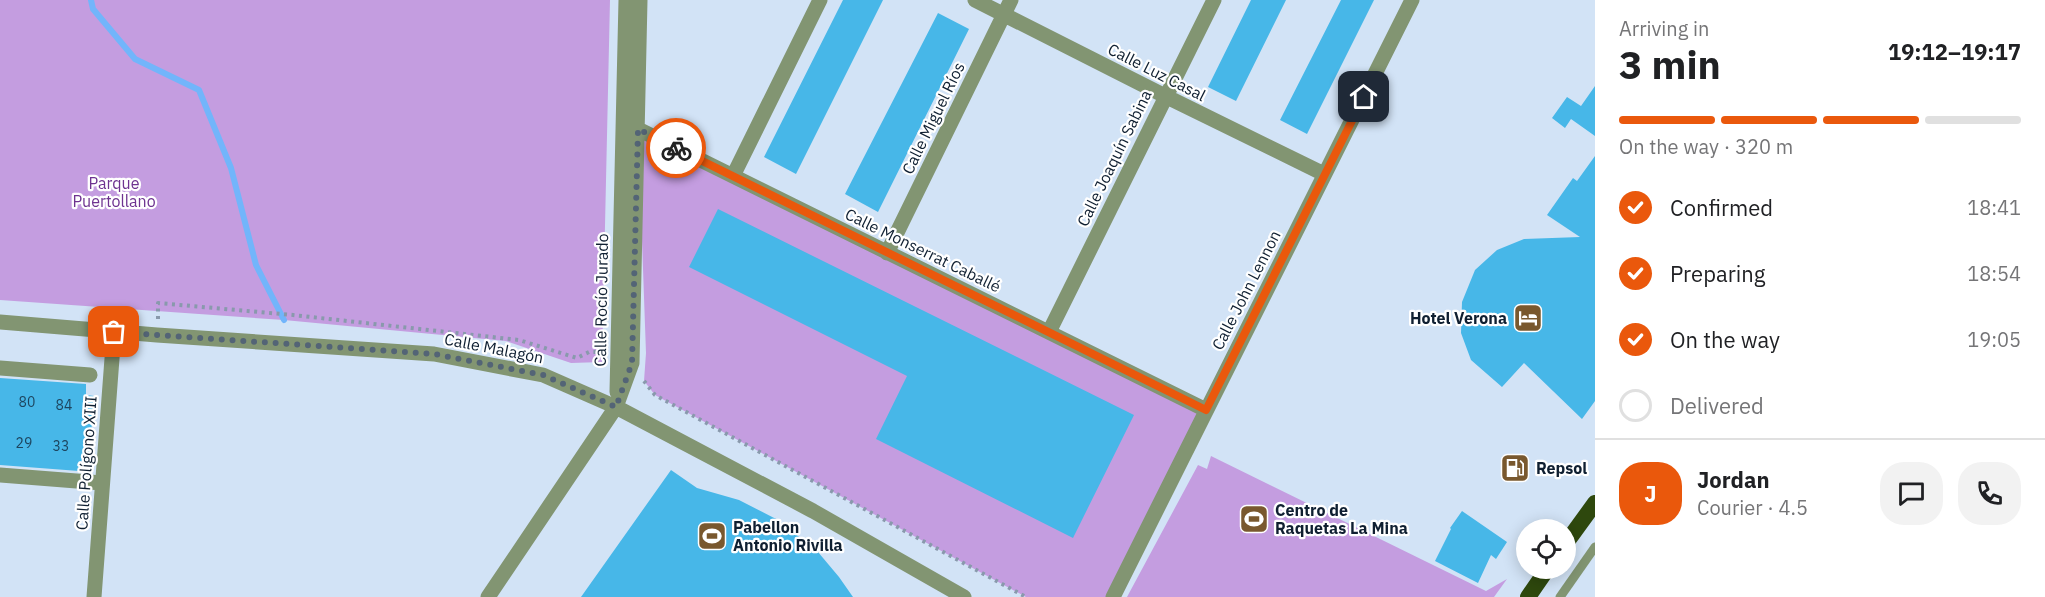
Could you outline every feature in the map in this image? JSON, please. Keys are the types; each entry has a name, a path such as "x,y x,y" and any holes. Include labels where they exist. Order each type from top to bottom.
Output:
{"highway":[{"path":"1576,529 1595,503"},
{"path":"1528,597 1540,579"}],"street":[{"name":"Calle Rocío Jurado","path":"626,0 631,129"},
{"name":"Calle Rocío Jurado","path":"616,407 640,0"},
{"path":"733,176 820,0"},
{"name":"Calle Luz Casal","path":"975,0 1007,7 1165,96 1324,174"},
{"name":"Calle Joaquín Sabina","path":"1049,332 1214,0"},
{"name":"Calle John Lennon","path":"1113,597 1412,0"},
{"name":"Calle Miguel Ríos","path":"887,253 1007,7"},
{"name":"Calle Monserrat Caballé","path":"631,129 733,176 1206,410"},
{"name":"Calle Malagón","path":"0,322 434,354 543,375 616,407 813,512 964,597"},
{"name":"Calle Polígono XIII","path":"94,597 114,332"},
{"path":"0,368 90,375"},
{"path":"488,597 616,407"},
{"path":"0,475 102,483"}],"lane":[{"path":"1560,597 1595,547"}],"path":[{"path":"157,335 158,303 293,315"}],"green space":[{"name":"Parque Puertollano","path":"0,0 610,0 602,362 571,363 506,341 284,320 0,300"},
{"path":"638,129 1206,410 1113,597 1026,597 655,395 644,381 646,353"},
{"name":"Centro de Raquetas La Mina","path":"1211,456 1486,591 1507,579 1494,597 1127,597 1198,465 1207,469"}],"building":[{"path":"843,0 883,0 796,174 764,157"},
{"path":"1251,0 1286,0 1236,101 1208,87"},
{"path":"1341,0 1374,0 1307,134 1280,120"},
{"path":"938,13 969,29 878,212 845,194"},
{"path":"1595,86 1595,136 1571,119 1565,128 1552,118 1567,97 1581,106"},
{"name":"Hotel Verona","path":"1595,156 1595,401 1582,419 1524,363 1502,387 1471,360 1461,333 1462,302 1475,270 1497,250 1524,239 1580,237 1547,215 1573,178 1577,181"},
{"path":"718,209 1134,415 1073,538 876,439 907,376 689,267"},
{"path":"0,378 86,384 86,395 94,396 89,461 80,461 79,471 0,465"},
{"name":"Pabellon Antonio Rivilla","path":"671,470 697,488 739,500 778,520 818,552 853,597 581,597"},
{"path":"1462,511 1507,542 1496,559 1491,555 1478,583 1435,561 1450,528"}],"waterway":[{"path":"91,0 93,9 135,59 199,90 231,168 256,265 284,320"}],"way so far":[{"path":"114,332 434,354 543,375 616,407 632,363 638,129 676,148"}],"place":[{"name":"Hotel Verona","path":"1528,318"},
{"name":"Repsol","path":"1515,468"},
{"name":"Centro de Raquetas La Mina","path":"1254,519"},
{"name":"Pabellon Antonio Rivilla","path":"712,536"}],"route":[{"path":"676,148 1206,410 1364,97"}]}
